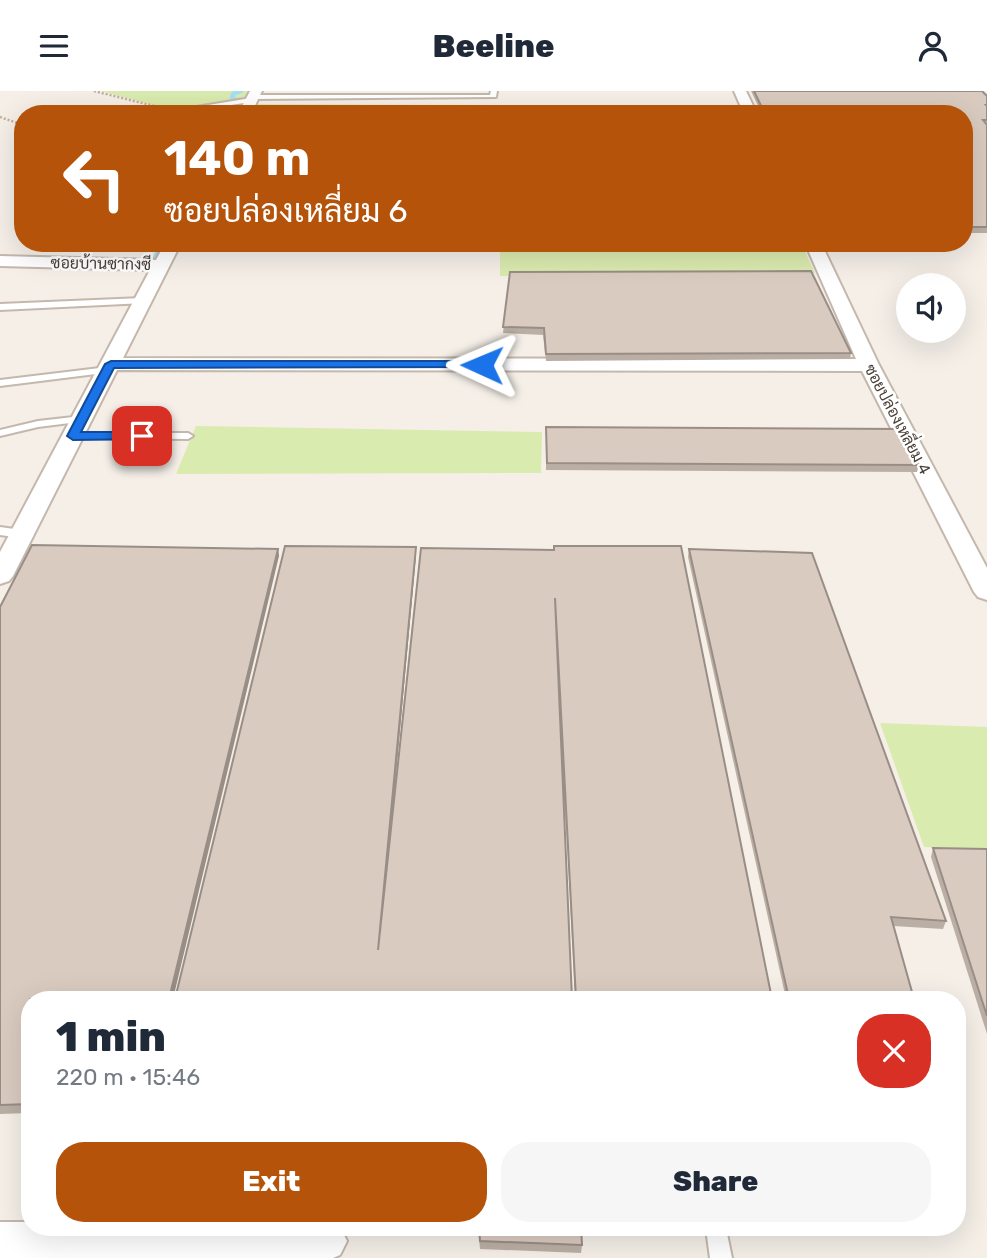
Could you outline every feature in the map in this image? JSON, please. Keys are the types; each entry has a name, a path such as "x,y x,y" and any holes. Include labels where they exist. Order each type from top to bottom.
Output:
{"street":[{"path":"0,576 168,252"},
{"name":"ซอยปล่องเหลี่ยม 4","path":"817,252 869,365 987,592"},
{"name":"ซอยบ้านซากงซี","path":"0,261 161,265"},
{"path":"109,367 869,365"},
{"path":"0,1242 325,1241"}],"lane":[{"path":"207,105 253,96 491,97 494,96 494,91"},
{"path":"0,307 142,302"},
{"path":"0,383 109,367"},
{"path":"0,433 37,424 188,436"},
{"path":"0,531 22,534"},
{"path":"718,1236 721,1258"}],"path":[{"path":"94,91 146,105"}],"green space":[{"path":"101,91 252,91 248,100 240,105 153,105"},
{"path":"257,104 499,105 256,105"},
{"path":"500,252 805,252 815,273 500,276"},
{"path":"196,426 542,432 541,473 176,474"},
{"path":"880,723 987,727 987,849 924,847"}],"building":[{"path":"754,91 982,91 987,96 987,120 983,120 987,125 987,227 973,227 973,105 761,105"},
{"path":"811,271 851,353 546,354 544,328 503,327 510,272"},
{"path":"546,427 902,429 919,465 547,463"},
{"path":"32,545 278,549 171,991 21,991 21,1104 0,1105 0,607"},
{"path":"285,546 416,547 378,950 421,548 554,550 554,546 681,546 770,991 576,991 555,598 572,991 177,991"},
{"path":"689,549 812,553 946,921 891,917 912,991 787,991"},
{"path":"933,848 987,849 987,1016"},
{"path":"480,1236 582,1236 582,1245 480,1241"}],"waterway":[{"path":"241,91 233,94 232,98 242,103"},
{"path":"153,261 158,252"}],"route":[{"path":"142,436 73,436 111,364 482,365"}]}
